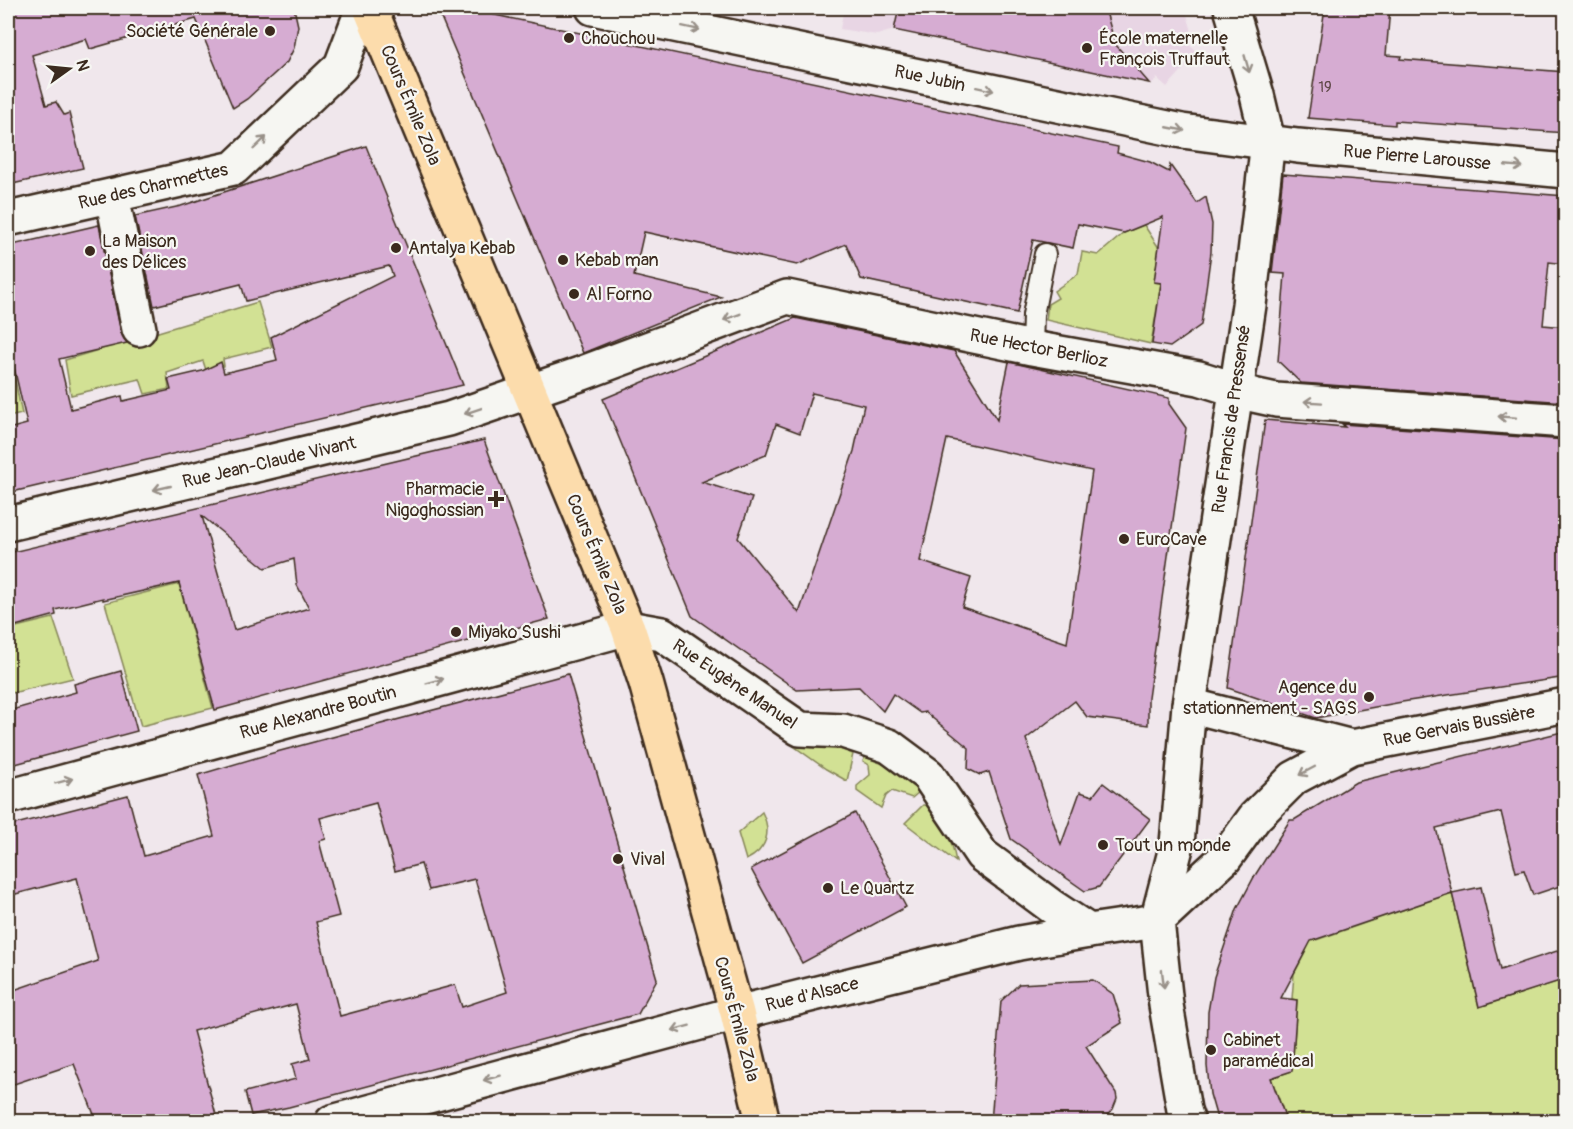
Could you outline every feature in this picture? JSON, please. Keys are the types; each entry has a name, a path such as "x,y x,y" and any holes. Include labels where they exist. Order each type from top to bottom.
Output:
{"main road":[{"name":"Cours Émile Zola","path":"370,8 628,628 646,683 737,1013 763,1122"}],"street":[{"name":"Rue des Charmettes","path":"8,219 234,168 341,66 363,8"},
{"name":"Rue Jubin","path":"593,8 1182,130 1268,141"},
{"path":"1231,8 1268,141"},
{"name":"Rue Pierre Larousse","path":"1268,141 1298,146 1566,171"},
{"name":"Rue Francis de Pressensé","path":"1188,1122 1184,1110 1167,1005 1157,921 1178,844 1189,705 1248,305 1268,141"},
{"path":"112,196 140,329"},
{"name":"Rue Hector Berlioz","path":"529,392 787,297 871,323 1032,348 1199,378 1276,400 1566,421"},
{"name":"Rue Jean-Claude Vivant","path":"8,524 449,419 529,392"},
{"name":"Rue Alexandre Boutin","path":"8,797 628,628"},
{"name":"Rue Eugène Manuel","path":"628,628 662,634 800,729 843,731 890,746 928,774 982,855 1089,931"},
{"name":"Rue Gervais Bussière","path":"1189,705 1352,747"},
{"name":"Rue Gervais Bussière","path":"1157,921 1225,858 1255,817 1294,778 1352,747 1566,705"},
{"name":"Rue d'Alsace","path":"332,1122 737,1013 965,956 1089,931 1157,921"}],"lane":[{"path":"1032,348 1033,315 1045,254"}],"shaded area":[{"name":"École maternelle François Truffaut","path":"844,8 1185,8 1194,38 1188,44 1198,53 1167,87 1157,78 1152,84 894,30 877,35 840,29"}],"green space":[{"path":"1144,225 1159,248 1154,282 1161,283 1151,344 1046,320 1048,304 1058,298 1054,291 1078,274 1082,252 1098,255 1124,233"},
{"path":"258,302 272,347 223,359 224,366 206,370 203,361 167,373 169,389 145,394 140,379 71,395 65,360"},
{"path":"8,347 22,414 8,417"},
{"path":"179,584 213,708 141,726 105,603"},
{"path":"53,618 73,678 8,694 8,629"},
{"path":"795,747 837,748 853,754 847,781 826,769"},
{"path":"865,757 891,767 919,792 912,798 892,791 886,796 881,808 857,791 857,786 870,775 869,765 863,761"},
{"path":"923,805 929,805 943,824 950,838 956,862 905,823"},
{"path":"762,812 767,827 766,840 759,851 746,860 738,833"},
{"path":"1452,893 1479,1007 1565,979 1565,1121 1287,1121 1271,1078 1292,1071 1297,1000 1292,999 1294,974 1306,951 1309,938 1316,940"}],"building":[{"path":"8,8 294,8 298,26 294,48 287,62 247,99 233,108 196,19 90,49 86,39 32,55 46,105 56,102 64,115 69,113 83,168 8,185"},
{"path":"437,8 457,8 481,12 1118,147 1117,153 1150,162 1169,172 1170,165 1197,203 1206,197 1212,224 1211,252 1201,325 1170,347 1152,344 1161,283 1154,282 1163,217 1124,233 1078,224 1073,248 1033,240 1017,313 861,279 846,244 797,265 644,232 634,276 721,297 583,353"},
{"name":"École maternelle François Truffaut","path":"899,8 1105,8 1115,44 1149,83 894,30"},
{"path":"1325,8 1390,8 1386,55 1401,56 1400,59 1566,72 1566,133 1395,121 1395,125 1308,118"},
{"path":"366,146 463,385 8,493 8,429 27,424 8,341 8,246 99,225 121,333 127,343 59,359 71,409 122,396 123,401 171,390 168,379 202,371 221,362 224,373 277,360 271,337 393,276 389,266 246,301 241,284 154,306 135,216 181,206"},
{"path":"1283,174 1566,196 1566,264 1549,262 1543,325 1566,327 1566,402 1301,383 1278,361 1285,274 1272,273"},
{"path":"795,318 954,351 997,420 1009,362 1169,398 1169,404 1186,428 1148,698 1148,725 1087,717 1075,701 1026,739 1061,845 1080,792 1093,796 1103,783 1150,819 1099,887 1085,891 1011,839 989,772 980,775 968,769 969,748 925,712 920,713 893,694 883,711 859,687 797,690 692,616 603,399","holes":["812,393 864,405 854,451 799,613 738,538 752,498 702,482 766,455 776,424 800,433","947,439 1092,471 1067,643 962,607 971,578 920,561"]},
{"path":"1265,420 1566,440 1566,677 1402,702 1316,718 1228,688"},
{"path":"484,440 549,619 215,710 179,583 55,610 56,615 8,628 8,553","holes":["202,516 265,568 294,559 297,585 309,608 234,630"]},
{"path":"121,671 137,731 8,766 8,711 76,692 74,684"},
{"path":"568,674 657,979 638,1014 289,1107 251,1115 245,1092 296,1079 292,1064 310,1059 296,1004 263,1012 193,1031 218,1122 97,1122 74,1064 8,1086 8,992 98,961 77,878 8,896 8,826 128,795 144,856 214,836 198,775","holes":["376,803 395,871 421,864 429,890 475,879 507,992 462,1007 455,985 340,1016 316,922 339,916 319,841 326,839 320,818"]},
{"path":"1566,731 1566,884 1533,895 1524,870 1516,872 1501,812 1436,828 1452,893 1311,941 1281,998 1297,1000 1292,1071 1271,1078 1287,1122 1218,1122 1210,1094 1207,1066 1208,1012 1214,977 1237,909 1290,820 1294,820 1356,782"},
{"name":"Le Quartz","path":"855,813 906,907 802,963 751,869"},
{"path":"1481,887 1500,970 1566,948 1566,979 1479,1007 1452,893"},
{"path":"1093,980 1113,994 1122,1023 1086,1046 1116,1093 1117,1099 1113,1109 1101,1122 991,1122 1001,1001 1019,984"}],"place":[{"name":"Société Générale","path":"270,31"},
{"name":"Chouchou","path":"569,38"},
{"name":"École maternelle François Truffaut","path":"1087,48"},
{"name":"Antalya Kebab","path":"396,248"},
{"name":"La Maison des Délices","path":"90,251"},
{"name":"Kebab man","path":"563,260"},
{"name":"Al Forno","path":"574,294"},
{"name":"Pharmacie Nigoghossian","path":"496,499"},
{"name":"EuroCave","path":"1124,539"},
{"name":"Miyako Sushi","path":"456,632"},
{"name":"Agence du stationnement - SAGS","path":"1369,697"},
{"name":"Tout un monde","path":"1103,845"},
{"name":"Vival","path":"618,859"},
{"name":"Le Quartz","path":"828,888"},
{"name":"Cabinet paramédical","path":"1211,1050"}]}
